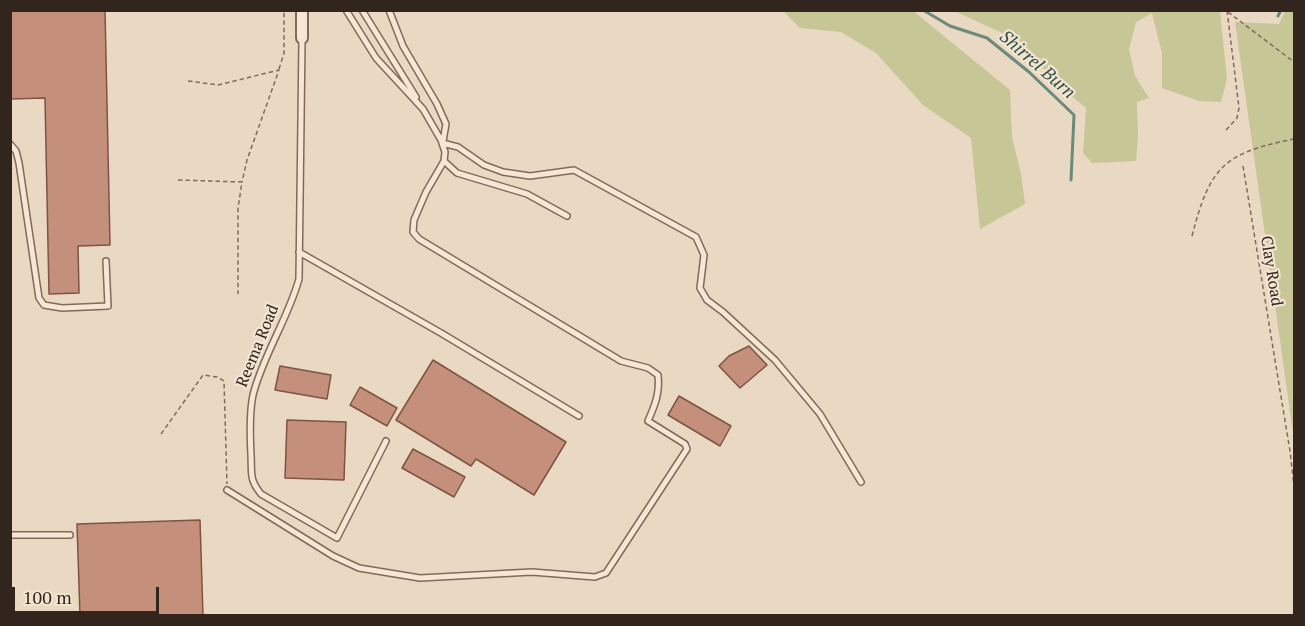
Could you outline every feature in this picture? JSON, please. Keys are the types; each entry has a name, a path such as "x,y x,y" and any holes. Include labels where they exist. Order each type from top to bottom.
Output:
{"street":[{"name":"Reema Road","path":"302,10 302,38"}],"lane":[{"path":"346,10 375,58 423,109"},
{"path":"227,490 333,556 359,568 420,578 532,572 595,577 606,573 687,449 685,444 648,422 660,388 658,375 648,368 621,361 419,239 413,232 414,220 426,192 444,161 446,152 423,109 362,10"},
{"path":"389,10 403,46 446,124 442,143"},
{"name":"Reema Road","path":"302,38 299,279 253,397 250,428 252,483 261,494 337,538 386,441"},
{"path":"442,143 458,147 484,165 503,172 530,176 574,170 696,237 704,255 700,288 707,300 775,360 820,414 861,482"},
{"path":"10,144 16,151 19,163 39,298 44,305 62,308 108,306 106,261"},
{"path":"444,161 457,173 527,194 567,216"},
{"path":"299,252 441,333 579,416"},
{"path":"10,535 70,534"}],"path":[{"path":"238,294 238,208 242,182 247,160 284,53 284,10"},
{"path":"1228,11 1294,62"},
{"path":"1226,130 1237,118 1239,108 1228,11"},
{"path":"188,81 218,85 279,70"},
{"path":"1192,236 1199,210 1210,183 1219,169 1235,156 1260,146 1294,139"},
{"name":"Clay Road","path":"1243,166 1289,439 1294,486"},
{"path":"178,180 242,182"},
{"path":"161,434 203,375 217,377 224,381 227,490"}],"green space":[{"path":"912,10 1010,90 1012,137 1025,204 980,229 971,138 923,105 876,53 841,32 800,28 783,11"},
{"path":"954,11 1220,11 1227,79 1221,102 1199,101 1162,88 1162,53 1152,13 1136,22 1129,49 1135,76 1149,98 1137,102 1136,161 1092,163 1083,153 1086,108 1058,85 1020,41"},
{"path":"1285,11 1294,11 1294,440 1235,22 1279,24"}],"building":[{"path":"10,10 105,10 110,245 78,246 79,293 49,294 45,98 10,99"},
{"path":"749,346 767,365 740,388 719,366 729,356"},
{"path":"433,360 566,442 534,495 476,459 471,466 396,420"},
{"path":"280,366 331,375 327,399 275,390"},
{"path":"360,387 397,408 387,426 350,405"},
{"path":"679,396 731,426 720,446 668,415"},
{"path":"287,420 346,422 344,480 285,478"},
{"path":"413,449 465,477 454,497 402,468"},
{"path":"200,520 203,616 80,616 77,524"}],"waterway":[{"name":"Shirrel Burn","path":"923,10 950,26 987,38 1029,72 1074,115 1071,180"},
{"name":"Shirrel Burn","path":"1278,16 1281,10"}]}
